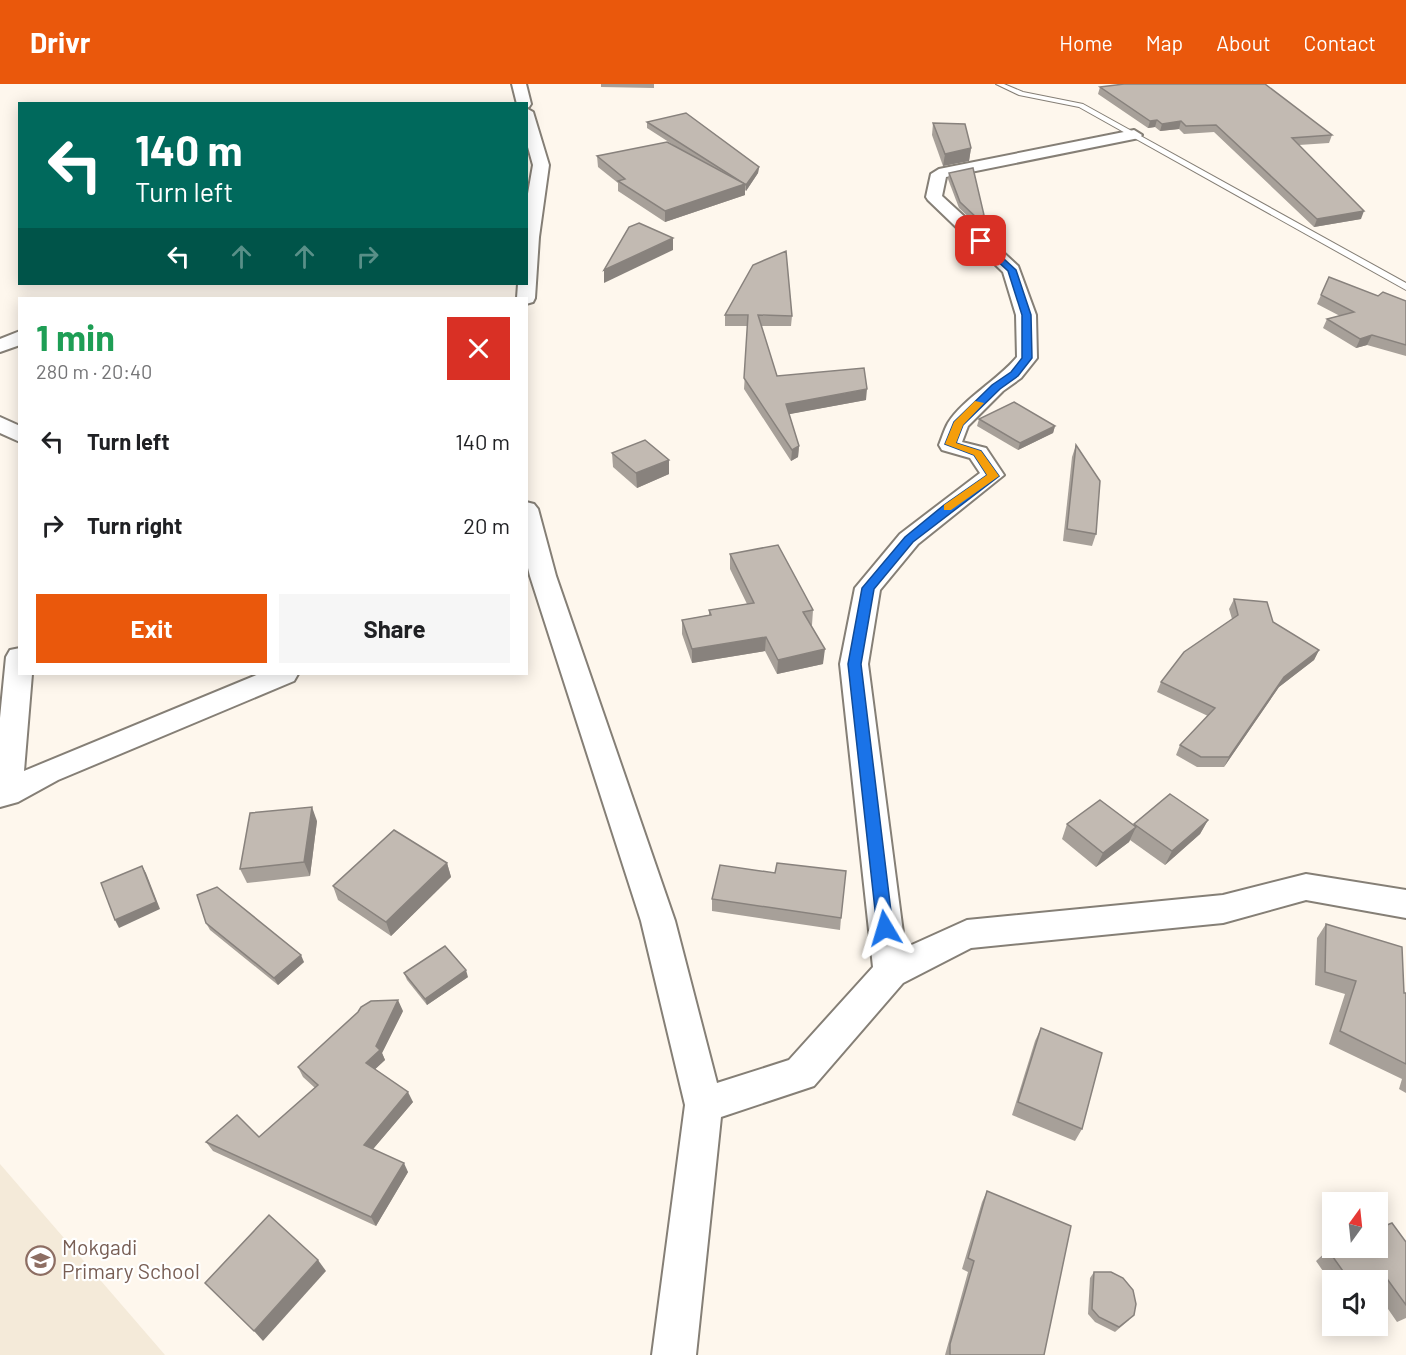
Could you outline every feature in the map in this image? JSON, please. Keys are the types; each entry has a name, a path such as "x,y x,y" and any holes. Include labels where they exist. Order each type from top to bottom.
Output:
{"street":[{"path":"519,84 524,102"},
{"path":"528,119 541,165 530,237 528,268"},
{"path":"891,972 854,664 868,588 909,539 948,507 993,476 978,453 950,444 951,440 958,424 996,387 1014,374 1027,358 1026,315 1012,270 934,197 939,174 1134,135"},
{"path":"0,346 18,338"},
{"path":"0,423 18,435"},
{"path":"528,524 535,575 658,921 704,1105 674,1355"},
{"path":"4,794 18,674"},
{"path":"4,794 63,765 282,675"},
{"path":"704,1105 801,1074 891,972 967,934 1223,909 1306,888 1406,904"}],"lane":[{"path":"999,84 1021,94 1081,105 1403,283"}],"shaded area":[{"name":"Mokgadi Primary School","path":"0,1164 165,1355 0,1355"}],"building":[{"path":"1124,84 1265,84 1332,135 1292,138 1364,211 1317,219 1216,125 1186,126 1181,121 1162,124 1157,120 1150,121 1100,87"},
{"path":"686,113 759,167 746,185 647,122"},
{"path":"933,123 965,124 971,148 945,154"},
{"path":"667,142 745,184 665,211 618,181 625,179 597,156"},
{"path":"973,168 984,215 977,218 960,202 949,173"},
{"path":"639,223 673,238 604,270 629,227"},
{"path":"786,251 792,316 758,315 777,376 864,368 867,389 786,404 799,446 792,450 744,378 748,315 725,315 753,265"},
{"path":"1329,277 1378,296 1383,292 1406,301 1406,345 1372,335 1360,339 1327,319 1354,312 1321,295"},
{"path":"1014,402 1055,426 1020,443 979,419"},
{"path":"645,440 669,460 636,473 612,453"},
{"path":"1076,445 1100,481 1096,534 1067,529"},
{"path":"778,545 813,610 803,612 825,649 778,660 766,637 692,649 682,620 711,615 709,610 754,603 730,554"},
{"path":"1234,599 1267,602 1273,622 1319,650 1284,677 1229,757 1201,757 1180,745 1215,708 1161,682 1184,652 1238,615"},
{"path":"1170,794 1208,820 1172,851 1134,824"},
{"path":"1100,800 1136,827 1103,853 1067,824"},
{"path":"312,807 304,862 240,869 250,813"},
{"path":"394,830 447,863 386,922 333,886"},
{"path":"777,863 846,871 841,918 712,899 720,865 775,873"},
{"path":"142,866 156,902 115,920 101,883"},
{"path":"217,887 301,955 274,978 206,923 197,895"},
{"path":"1326,924 1402,947 1404,993 1406,993 1406,1064 1340,1031 1356,981 1325,972"},
{"path":"445,946 466,970 425,999 404,973"},
{"path":"398,1000 376,1046 380,1050 366,1063 408,1092 364,1145 404,1163 371,1217 206,1142 237,1115 259,1137 318,1085 298,1067 361,1007 371,1001"},
{"path":"1041,1028 1102,1053 1082,1129 1018,1102"},
{"path":"987,1191 1071,1226 1044,1355 950,1355 950,1344 974,1261 968,1258"},
{"path":"269,1215 318,1260 254,1331 205,1283"},
{"path":"1392,1223 1406,1242 1406,1305 1388,1280 1388,1270 1342,1270 1334,1258 1388,1258 1388,1225"},
{"path":"1094,1272 1111,1272 1123,1278 1133,1290 1136,1304 1134,1315 1119,1327 1099,1317 1092,1309"}],"slow traffic":[{"path":"948,508 993,476 978,453 950,444 958,424 979,403"}],"place":[{"name":"Mokgadi Primary School","path":"41,1260"}],"route":[{"path":"885,928 854,664 868,588 909,539 948,507 993,476 978,453 950,444 958,424 996,387 1014,374 1027,358 1026,315 1012,270 981,241"}]}
